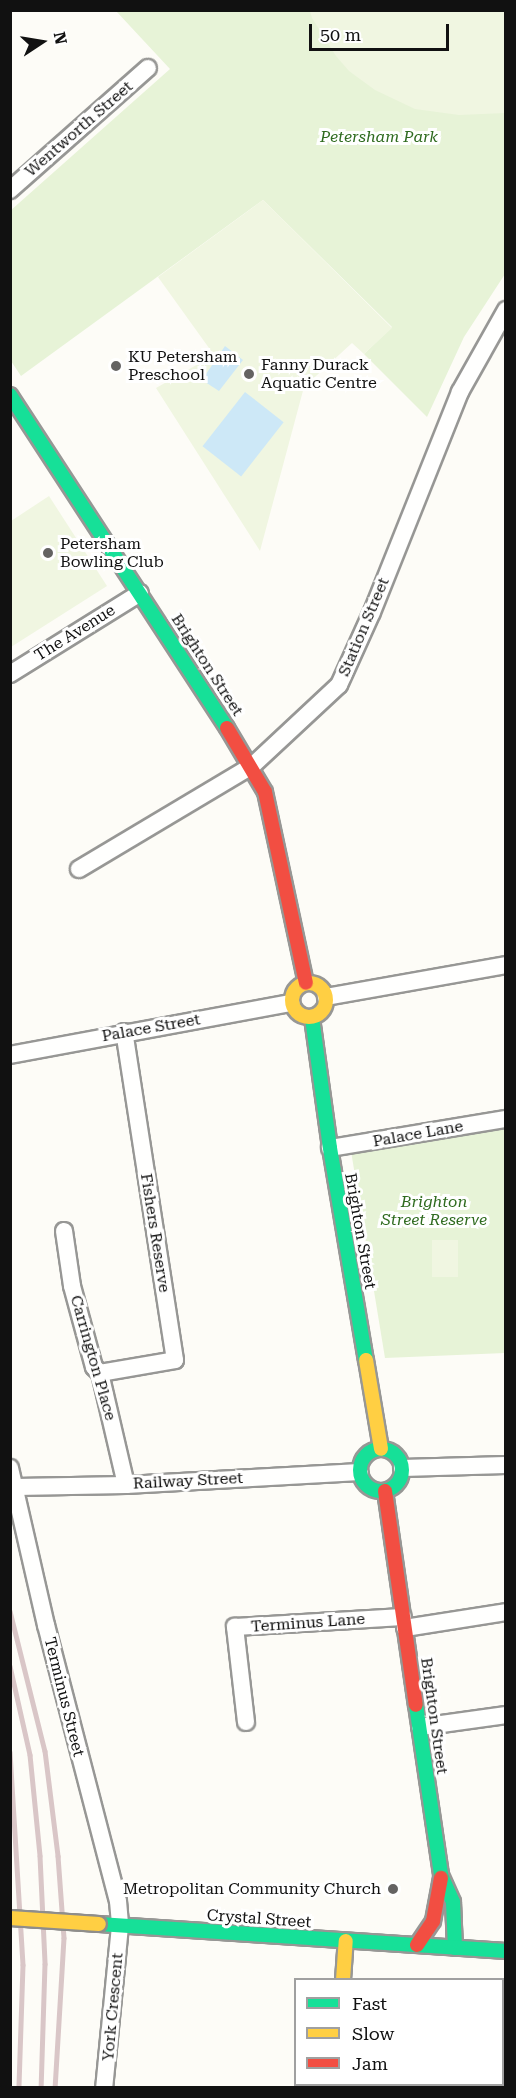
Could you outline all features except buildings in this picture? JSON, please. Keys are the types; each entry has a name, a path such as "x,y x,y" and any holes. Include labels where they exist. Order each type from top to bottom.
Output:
{"street":[{"name":"Wentworth Street","path":"10,190 148,69"},
{"name":"Station Street","path":"79,869 252,766 339,685 372,612 460,392 506,310"},
{"name":"Brighton Street","path":"10,395 252,766 265,792 306,983"},
{"name":"The Avenue","path":"10,674 140,593"},
{"path":"326,997 506,965"},
{"path":"306,983 321,988 326,997 324,1008 312,1018 297,1013 291,1003 297,988 306,983"},
{"name":"Palace Street","path":"12,1052 291,1003"},
{"name":"Brighton Street","path":"312,1018 330,1149 381,1449"},
{"name":"Fishers Reserve","path":"100,1372 175,1360 124,1032"},
{"name":"Palace Lane","path":"330,1149 506,1119"},
{"name":"Carrington Place","path":"64,1231 72,1286 94,1367 100,1372 126,1485"},
{"path":"381,1449 398,1457 402,1468 396,1486 385,1491 369,1487 360,1472 364,1459 374,1450 381,1449"},
{"path":"402,1468 506,1465"},
{"name":"Terminus Street","path":"10,1468 91,1806 111,1870 120,1926"},
{"name":"Railway Street","path":"16,1487 126,1485 360,1472"},
{"name":"Brighton Street","path":"385,1491 441,1875 437,1910 417,1946"},
{"path":"404,1623 506,1612"},
{"name":"Terminus Lane","path":"246,1722 236,1628 404,1623"},
{"path":"420,1727 506,1715"},
{"name":"Brighton Street","path":"441,1875 453,1902 454,1948"},
{"name":"Crystal Street","path":"10,1918 506,1951"},
{"name":"York Crescent","path":"104,2088 120,1926"},
{"path":"343,1978 345,1941"}],"green space":[{"name":"Petersham Park","path":"116,11 505,11 505,274 464,337 427,417 364,354 392,327 263,200 21,376 11,361 10,211 170,69"},
{"path":"310,11 505,11 505,113 459,115 415,109 375,90 349,71 336,56"},
{"name":"Fanny Durack Aquatic Centre","path":"263,200 392,328 364,354 352,343 304,387 260,551 156,388 214,355 158,277"},
{"name":"Petersham Bowling Club","path":"49,496 107,586 11,647 11,521"},
{"name":"Brighton Street Reserve","path":"505,1126 505,1353 385,1358 351,1151"},
{"path":"432,1240 458,1240 458,1277 432,1277"}],"water":[{"path":"225,346 243,360 219,391 202,380"},
{"path":"245,392 284,422 241,477 203,446"}],"railway":[{"path":"10,1611 45,1751 58,1856 64,1938 55,2088"},
{"path":"10,1666 30,1755 40,1856 45,1964 41,2088"},
{"path":"10,1752 23,1965 19,2088"}],"traffic: fast":[{"path":"10,395 227,728"},
{"path":"312,1018 330,1148 366,1360"},
{"path":"381,1449 396,1455 402,1470 396,1485 381,1491 366,1485 360,1470 366,1455 381,1449"},
{"path":"416,1705 441,1875 453,1902 455,1948"},
{"path":"99,1924 506,1951"}],"traffic: slow":[{"path":"309,983 321,988 326,1000 321,1012 309,1017 297,1012 292,1000 297,988 309,983"},
{"path":"366,1360 381,1449"},
{"path":"10,1918 99,1924"},
{"path":"343,1978 346,1941"}],"traffic: jam":[{"path":"227,728 265,792 306,983"},
{"path":"385,1491 416,1705"},
{"path":"417,1945 433,1921 441,1878"}],"place":[{"name":"KU Petersham Preschool","path":"116,366"},
{"name":"Fanny Durack Aquatic Centre","path":"249,374"},
{"name":"Petersham Bowling Club","path":"48,553"},
{"name":"Metropolitan Community Church","path":"393,1889"}]}
